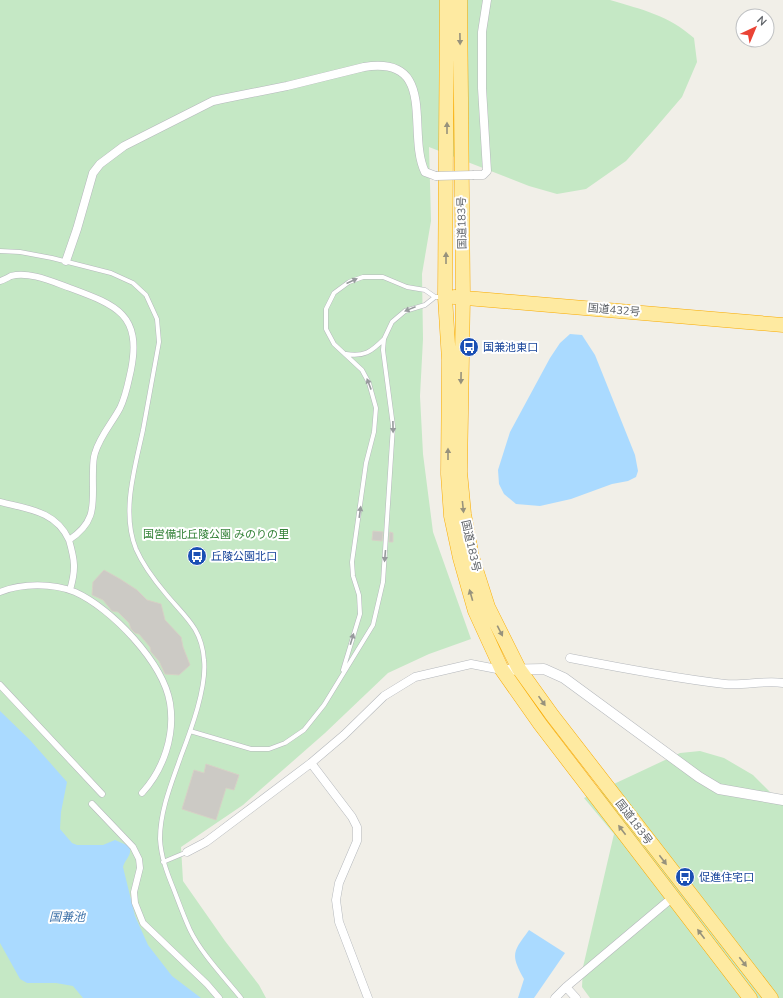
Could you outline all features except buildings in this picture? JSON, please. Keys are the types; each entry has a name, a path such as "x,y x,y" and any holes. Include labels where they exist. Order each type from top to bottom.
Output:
{"highway":[{"name":"国道183号","path":"447,0 440,297 449,360 448,474 451,516 460,558 475,611 502,670 540,724 750,998"},
{"name":"国道183号","path":"460,0 463,297 460,472 464,514 472,557 488,606 520,669 552,716 771,998"},
{"name":"国道432号","path":"440,297 463,297 783,325"}],"street":[{"path":"66,261 78,229 93,173 100,164 124,146 213,101 286,86 364,67 384,66 392,68 406,76 411,82 416,100 419,146 423,166 426,172 436,176 483,175 487,171 482,88 482,32 487,0"},
{"path":"0,281 18,275 34,277 85,294 111,306 123,315 130,326 133,337 133,360 126,393 94,454 91,516 82,529 69,540"},
{"path":"0,502 38,512 50,517 60,525 69,540 74,559 75,568 70,590"},
{"path":"0,592 14,588 31,586 50,586 70,590 89,600 123,627 142,647 161,678 171,710 171,726 168,747 159,769 150,784 142,793"},
{"path":"570,658 637,672 727,684 774,681 783,682"},
{"path":"187,852 206,842 311,763 344,735 384,696 414,677 471,664 502,670 544,669 564,678 693,773 719,789 783,800"},
{"path":"0,685 102,794"},
{"path":"311,763 352,817 357,828 357,841 339,884 336,900 339,922 368,998"},
{"path":"92,804 132,847 139,859 140,868 134,892 135,903 143,924 207,984 219,998"},
{"path":"555,998 566,987 673,897"},
{"path":"566,987 576,998"}],"lane":[{"path":"0,251 20,252 66,261 111,273 133,283 146,295 158,319 159,342 131,488 130,520 136,549 149,572 197,631 201,642 204,660 204,677 190,731 170,787 162,817 160,838 163,862 190,931 208,957 241,998"},
{"path":"341,676 360,614 359,595 353,576 352,562 366,463 374,432 376,408 369,383 362,370 334,344 326,328 326,309 334,293 349,282 363,277 383,277 407,287 425,290 440,297"},
{"path":"190,731 251,749 269,749 285,743 304,730 324,705 373,625 383,582 393,426 383,350 384,339 392,322 405,311 425,305 440,297"},
{"path":"346,354 355,356 363,355 371,351 384,339"},
{"path":"163,862 187,852"}],"green space":[{"name":"国営備北丘陵公園 みのりの里","path":"0,0 610,0 655,14 675,24 694,38 697,62 682,97 626,161 586,189 557,194 529,186 429,147 431,221 422,274 423,339 420,396 423,454 433,532 471,639 429,654 388,673 325,733 243,805 181,847 183,881 225,941 259,985 266,998 0,998"},
{"path":"700,751 724,758 753,775 783,805 783,998 590,998 582,987 583,967 614,834 584,798 680,753"}],"water":[{"path":"570,334 582,335 595,355 635,455 638,471 636,477 628,481 612,484 571,499 540,506 516,504 504,494 499,484 498,470 510,432 550,358 560,343"},
{"name":"国兼池","path":"0,711 30,740 67,782 61,812 60,829 72,843 77,845 103,845 115,840 129,846 130,852 123,867 135,916 148,945 172,976 201,998 83,998 73,986 56,983 27,983 20,979 0,943"},
{"path":"529,930 565,953 534,998 518,998 524,979 517,964 515,953"}],"place":[{"name":"国兼池東口","path":"469,347"},
{"name":"丘陵公園北口","path":"197,556"},
{"name":"促進住宅口","path":"685,877"}]}
